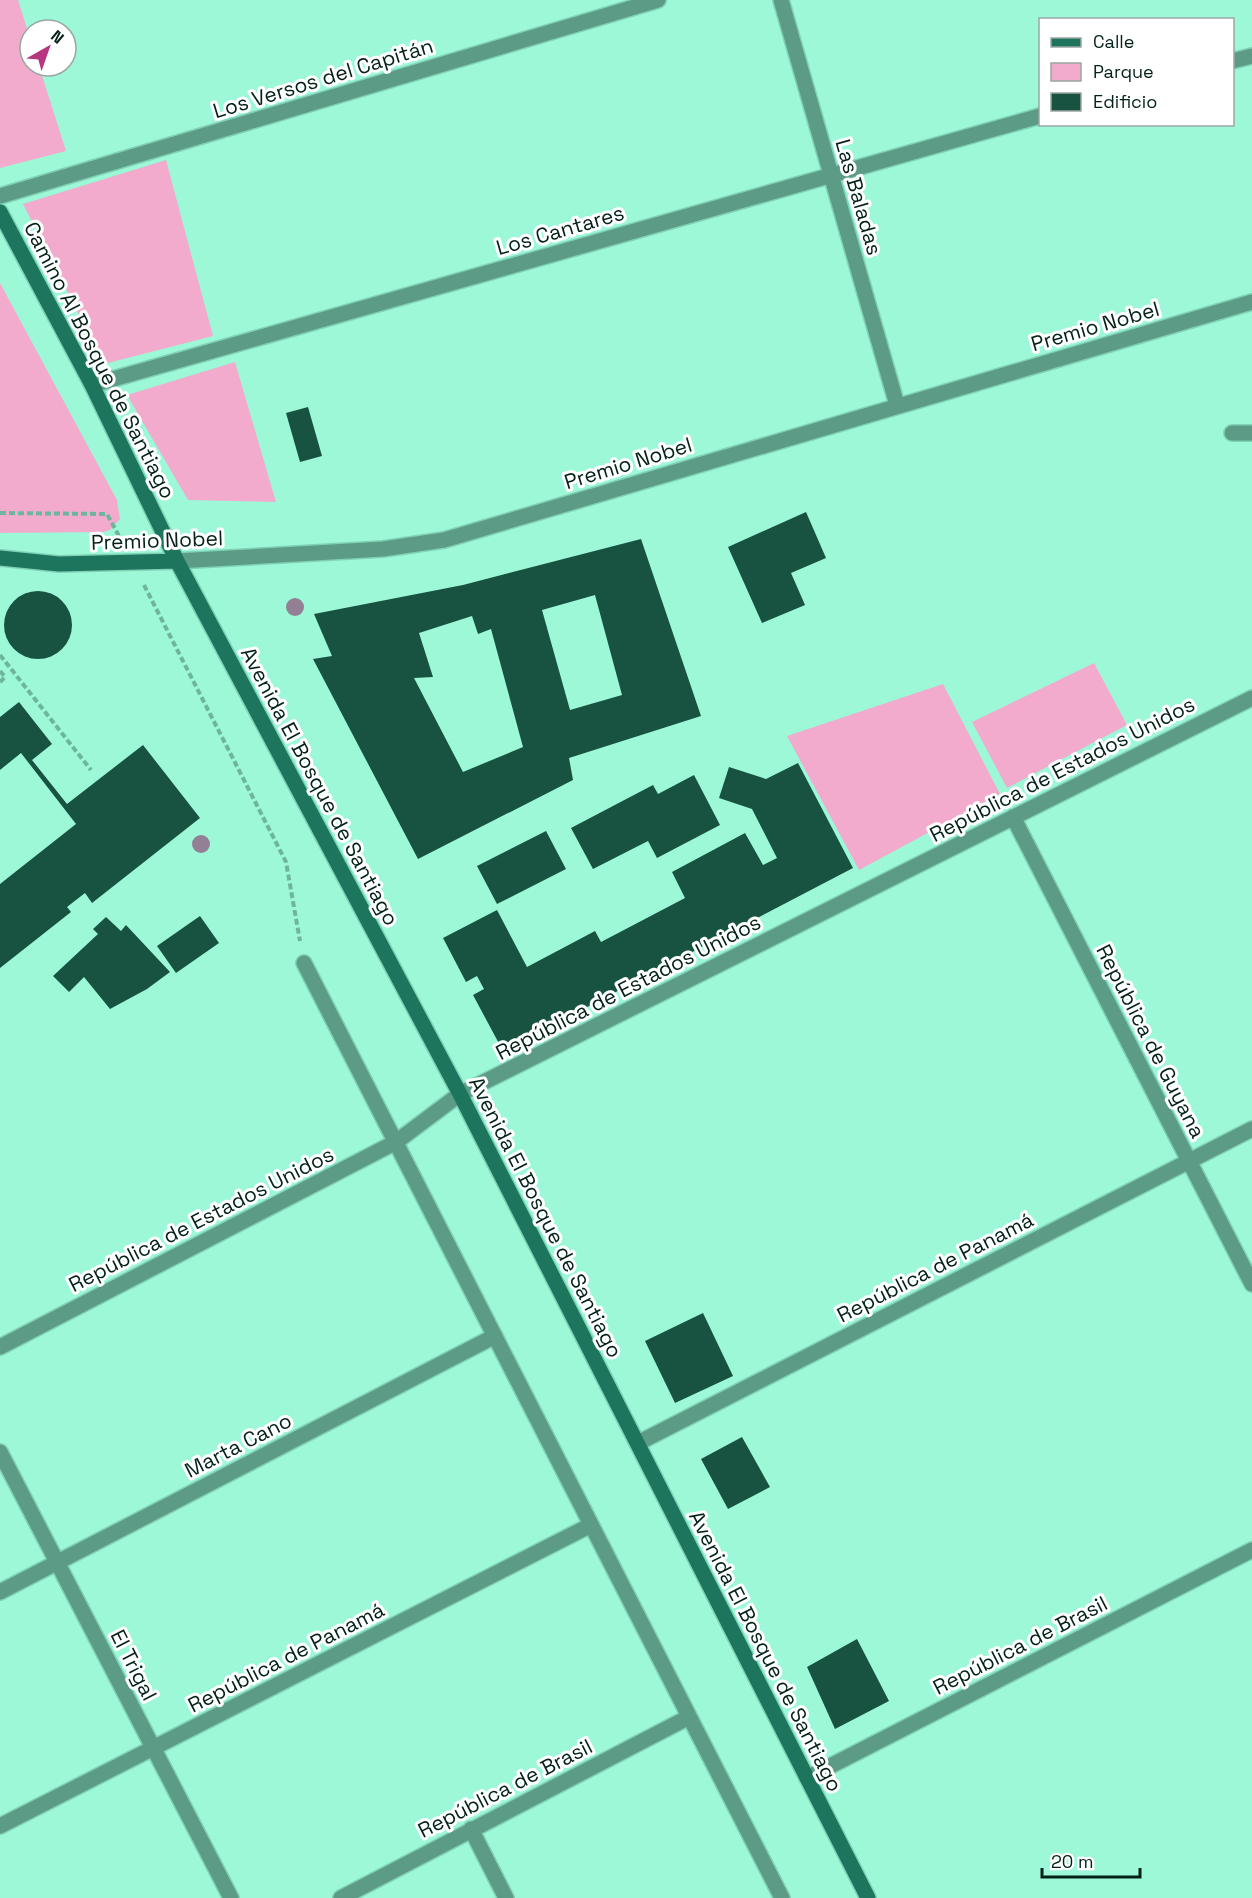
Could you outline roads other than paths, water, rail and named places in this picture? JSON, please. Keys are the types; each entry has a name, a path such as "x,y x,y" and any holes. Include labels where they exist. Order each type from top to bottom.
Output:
{"main road":[{"name":"Camino Al Bosque de Santiago","path":"0,212 92,385 177,561"},
{"name":"Premio Nobel","path":"0,558 59,564 177,561"},
{"name":"Avenida El Bosque de Santiago","path":"177,561 460,1094 868,1898"}],"street":[{"name":"Los Versos del Capitán","path":"0,196 658,0"},
{"name":"Las Baladas","path":"781,0 897,405"},
{"path":"1234,61 1252,56"},
{"name":"Los Cantares","path":"92,385 1039,117"},
{"name":"Premio Nobel","path":"177,561 383,549 444,540 1252,302"},
{"path":"1232,433 1252,433"},
{"name":"República de Estados Unidos","path":"0,1347 396,1142 460,1094 1252,698"},
{"name":"República de Guyana","path":"1013,817 1252,1284"},
{"path":"304,963 782,1898"},
{"name":"República de Panamá","path":"638,1443 1252,1129"},
{"name":"Marta Cano","path":"0,1592 495,1336"},
{"name":"El Trigal","path":"0,1452 231,1898"},
{"name":"República de Panamá","path":"0,1826 591,1525"},
{"name":"República de Brasil","path":"807,1778 1252,1550"},
{"name":"República de Brasil","path":"341,1898 690,1717"},
{"path":"471,1829 506,1898"}]}
